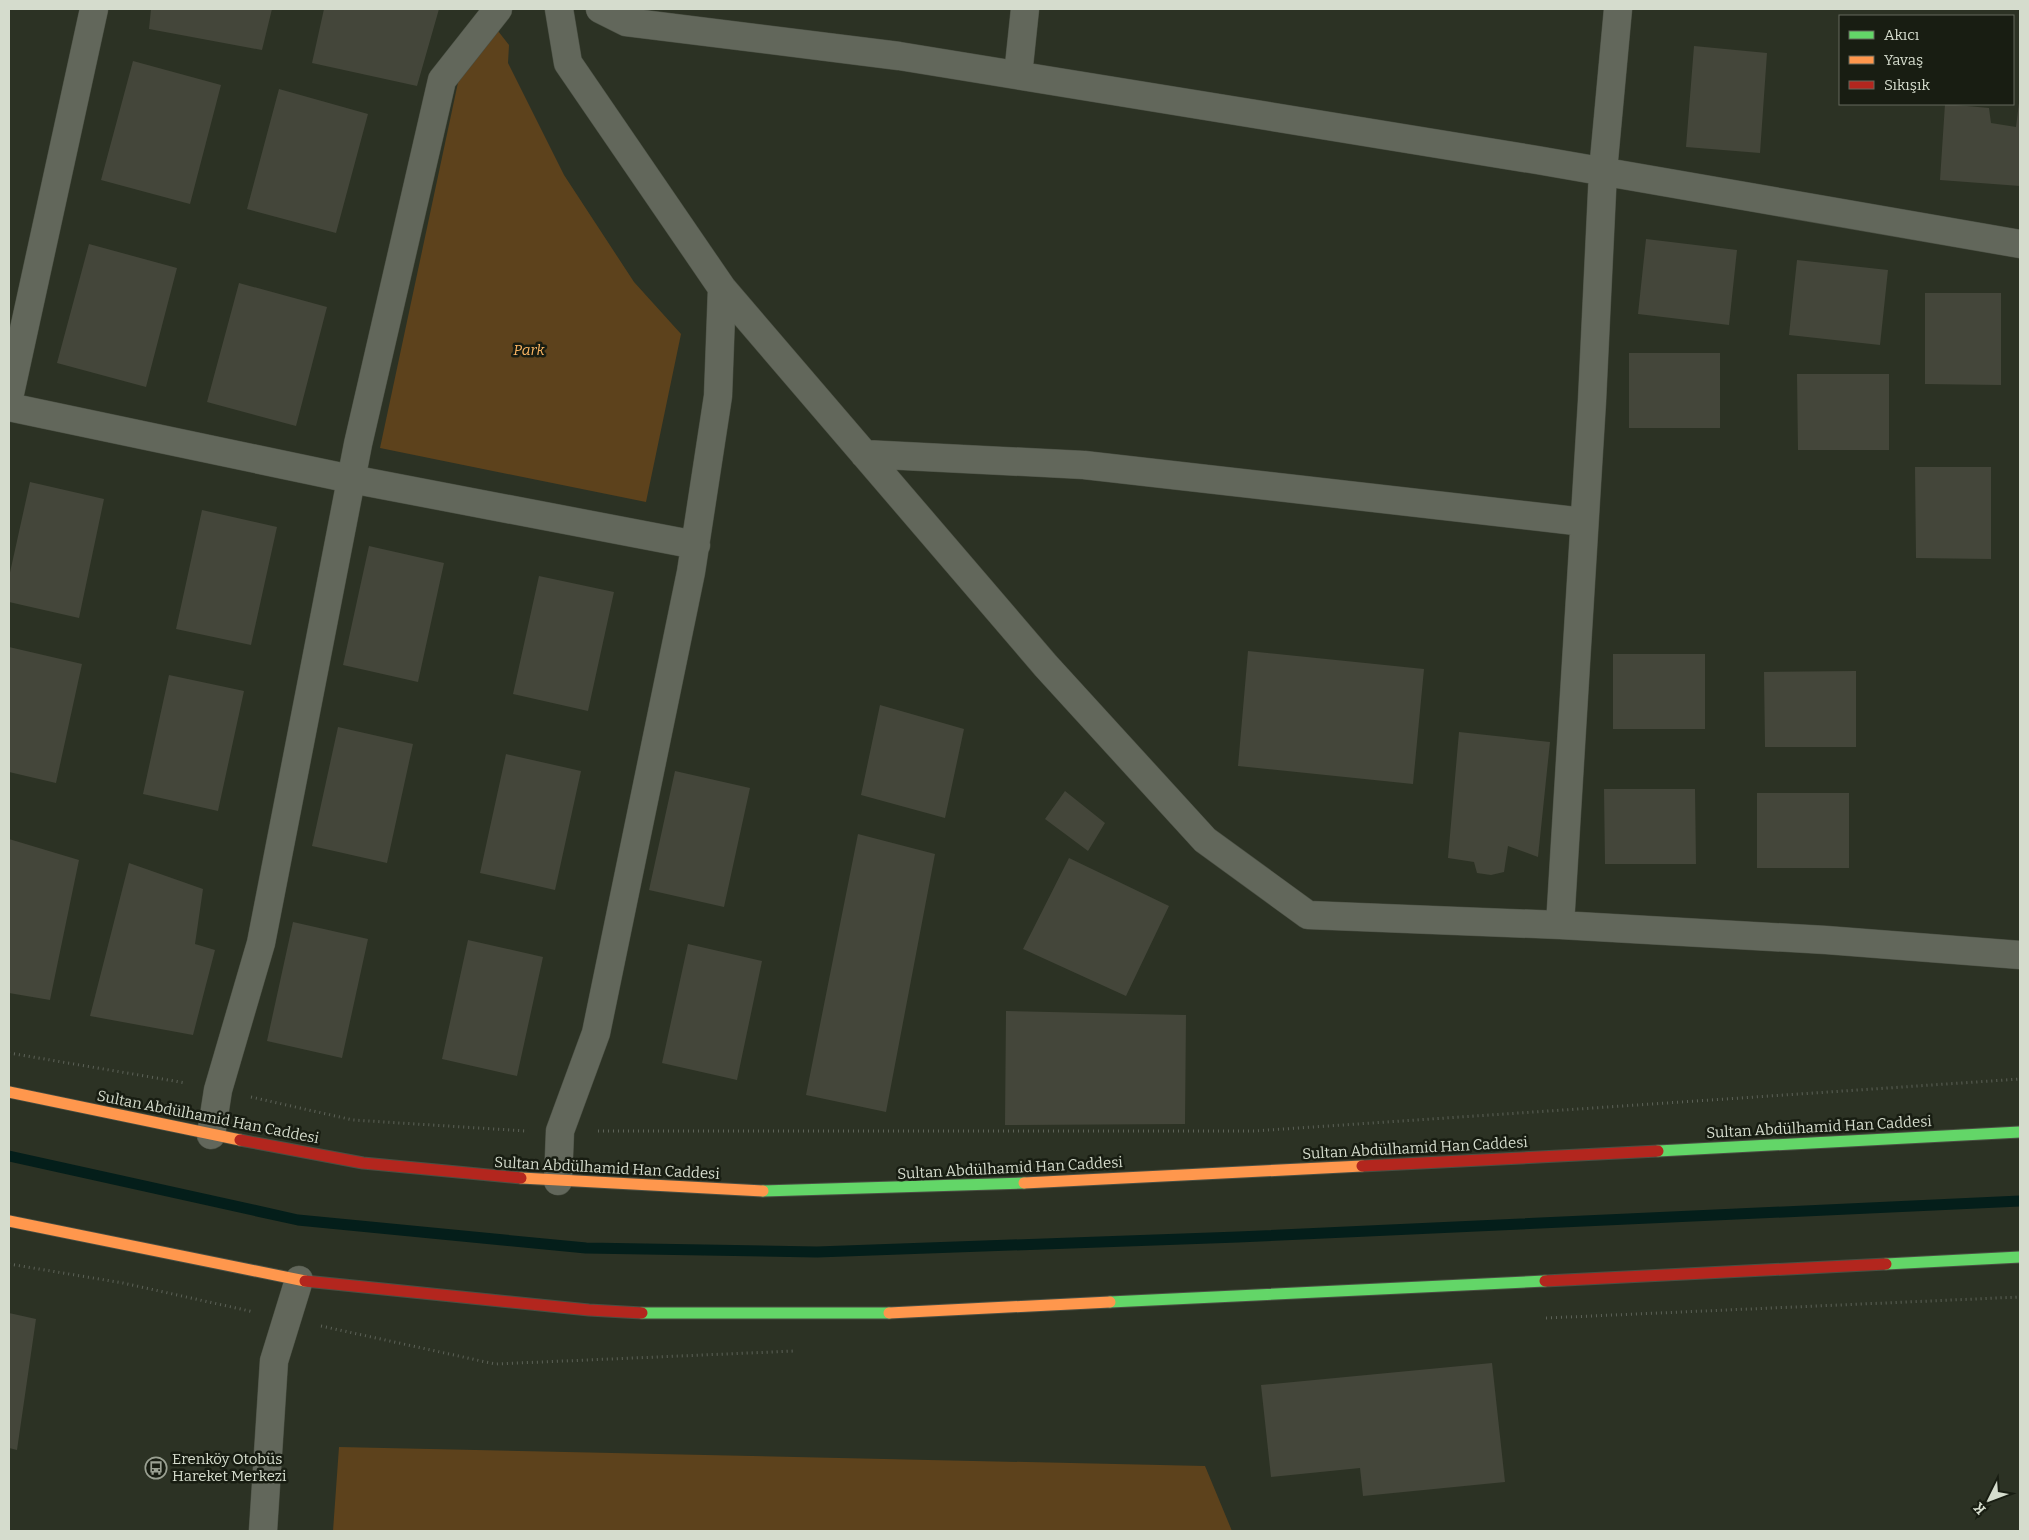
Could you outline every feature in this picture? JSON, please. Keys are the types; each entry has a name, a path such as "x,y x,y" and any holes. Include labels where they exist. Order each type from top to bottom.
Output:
{"main road":[{"name":"Sultan Abdülhamid Han Caddesi","path":"9,1092 211,1135 362,1163 558,1181 770,1191 872,1190 2020,1132"},
{"path":"9,1221 299,1280 589,1310 673,1314 871,1314 2020,1257"}],"street":[{"path":"9,398 94,9"},
{"path":"211,1135 218,1090 261,943 351,479 442,80 498,9"},
{"path":"559,9 568,63 722,288 1046,666 1205,840 1308,915 1560,925 1826,940 2020,955"},
{"path":"600,9 626,22 898,56 1018,75 1603,171 2020,244"},
{"path":"1018,75 1025,9"},
{"path":"1560,925 1603,171 1618,9"},
{"path":"558,1181 560,1132 596,1033 696,545 718,396 722,288"},
{"path":"9,407 351,479 696,545"},
{"path":"864,454 1084,465 1584,522"},
{"path":"263,1531 274,1361 299,1280"}],"path":[{"path":"9,1053 218,1090 353,1120 560,1132 1254,1131 2020,1079"}],"green space":[{"name":"Park","path":"498,31 509,45 508,63 564,175 634,282 681,334 646,502 380,448 466,45"},
{"path":"339,1447 1205,1466 1232,1531 333,1531"}],"building":[{"path":"151,9 272,9 262,50 149,29"},
{"path":"324,9 439,9 417,86 312,63"},
{"path":"1694,46 1767,53 1760,153 1686,147"},
{"path":"133,61 221,85 190,204 101,180"},
{"path":"279,89 368,114 336,233 247,209"},
{"path":"2019,103 2020,186 1940,180 1945,105 1989,108 1991,123 2016,127"},
{"path":"1646,239 1737,250 1729,325 1638,314"},
{"path":"89,244 177,268 146,387 57,363"},
{"path":"1797,260 1888,270 1880,345 1789,335"},
{"path":"239,283 327,307 296,426 207,402"},
{"path":"1925,293 2001,293 2001,385 1925,384"},
{"path":"1629,353 1720,353 1720,428 1629,428"},
{"path":"1797,374 1889,374 1889,450 1798,450"},
{"path":"1915,467 1991,467 1991,559 1916,558"},
{"path":"30,482 104,499 79,618 9,602 9,577"},
{"path":"202,510 277,527 251,645 176,629"},
{"path":"369,546 444,563 418,682 343,665"},
{"path":"539,576 614,592 588,711 513,694"},
{"path":"9,647 82,664 56,783 9,772"},
{"path":"1248,651 1424,669 1413,784 1238,766"},
{"path":"1613,654 1705,654 1705,729 1613,729"},
{"path":"1856,671 1856,747 1765,747 1764,672"},
{"path":"169,675 244,691 218,811 143,794"},
{"path":"880,705 964,729 945,818 861,795"},
{"path":"338,727 413,744 387,863 312,846"},
{"path":"1459,732 1550,742 1538,857 1508,846 1504,872 1491,875 1477,873 1474,862 1448,858"},
{"path":"506,754 581,771 555,890 480,873"},
{"path":"675,771 750,788 724,907 649,890"},
{"path":"1604,789 1695,789 1696,864 1605,864"},
{"path":"1065,791 1105,823 1088,851 1045,819"},
{"path":"1757,793 1849,793 1849,868 1757,868"},
{"path":"858,834 935,854 886,1112 806,1095"},
{"path":"9,839 79,860 50,1000 9,993"},
{"path":"1069,858 1169,906 1126,996 1023,949"},
{"path":"129,863 203,889 195,944 215,950 193,1035 90,1016"},
{"path":"293,922 368,939 342,1058 267,1041"},
{"path":"468,940 543,957 517,1076 442,1059"},
{"path":"688,944 762,961 737,1080 662,1063"},
{"path":"1006,1011 1186,1015 1185,1124 1005,1125"},
{"path":"9,1313 36,1319 17,1450 9,1448"},
{"path":"1492,1363 1505,1482 1363,1496 1360,1468 1271,1477 1261,1385"}],"waterway":[{"path":"9,1156 298,1220 586,1248 817,1252 1238,1237 2020,1201"}],"traffic: fast":[{"path":"1658,1151 2020,1132"},
{"path":"763,1191 1024,1183"},
{"path":"1886,1264 2020,1257"},
{"path":"1110,1302 1545,1281"},
{"path":"642,1313 889,1313"}],"traffic: slow":[{"path":"9,1092 240,1140"},
{"path":"1024,1183 1362,1166"},
{"path":"521,1178 763,1191"},
{"path":"9,1221 305,1281"},
{"path":"889,1313 1110,1302"}],"traffic: jam":[{"path":"240,1140 363,1163 521,1178"},
{"path":"1362,1166 1658,1151"},
{"path":"1545,1281 1886,1264"},
{"path":"305,1281 589,1310 642,1313"}],"place":[{"name":"Erenköy Otobüs Hareket Merkezi","path":"156,1468"}]}
